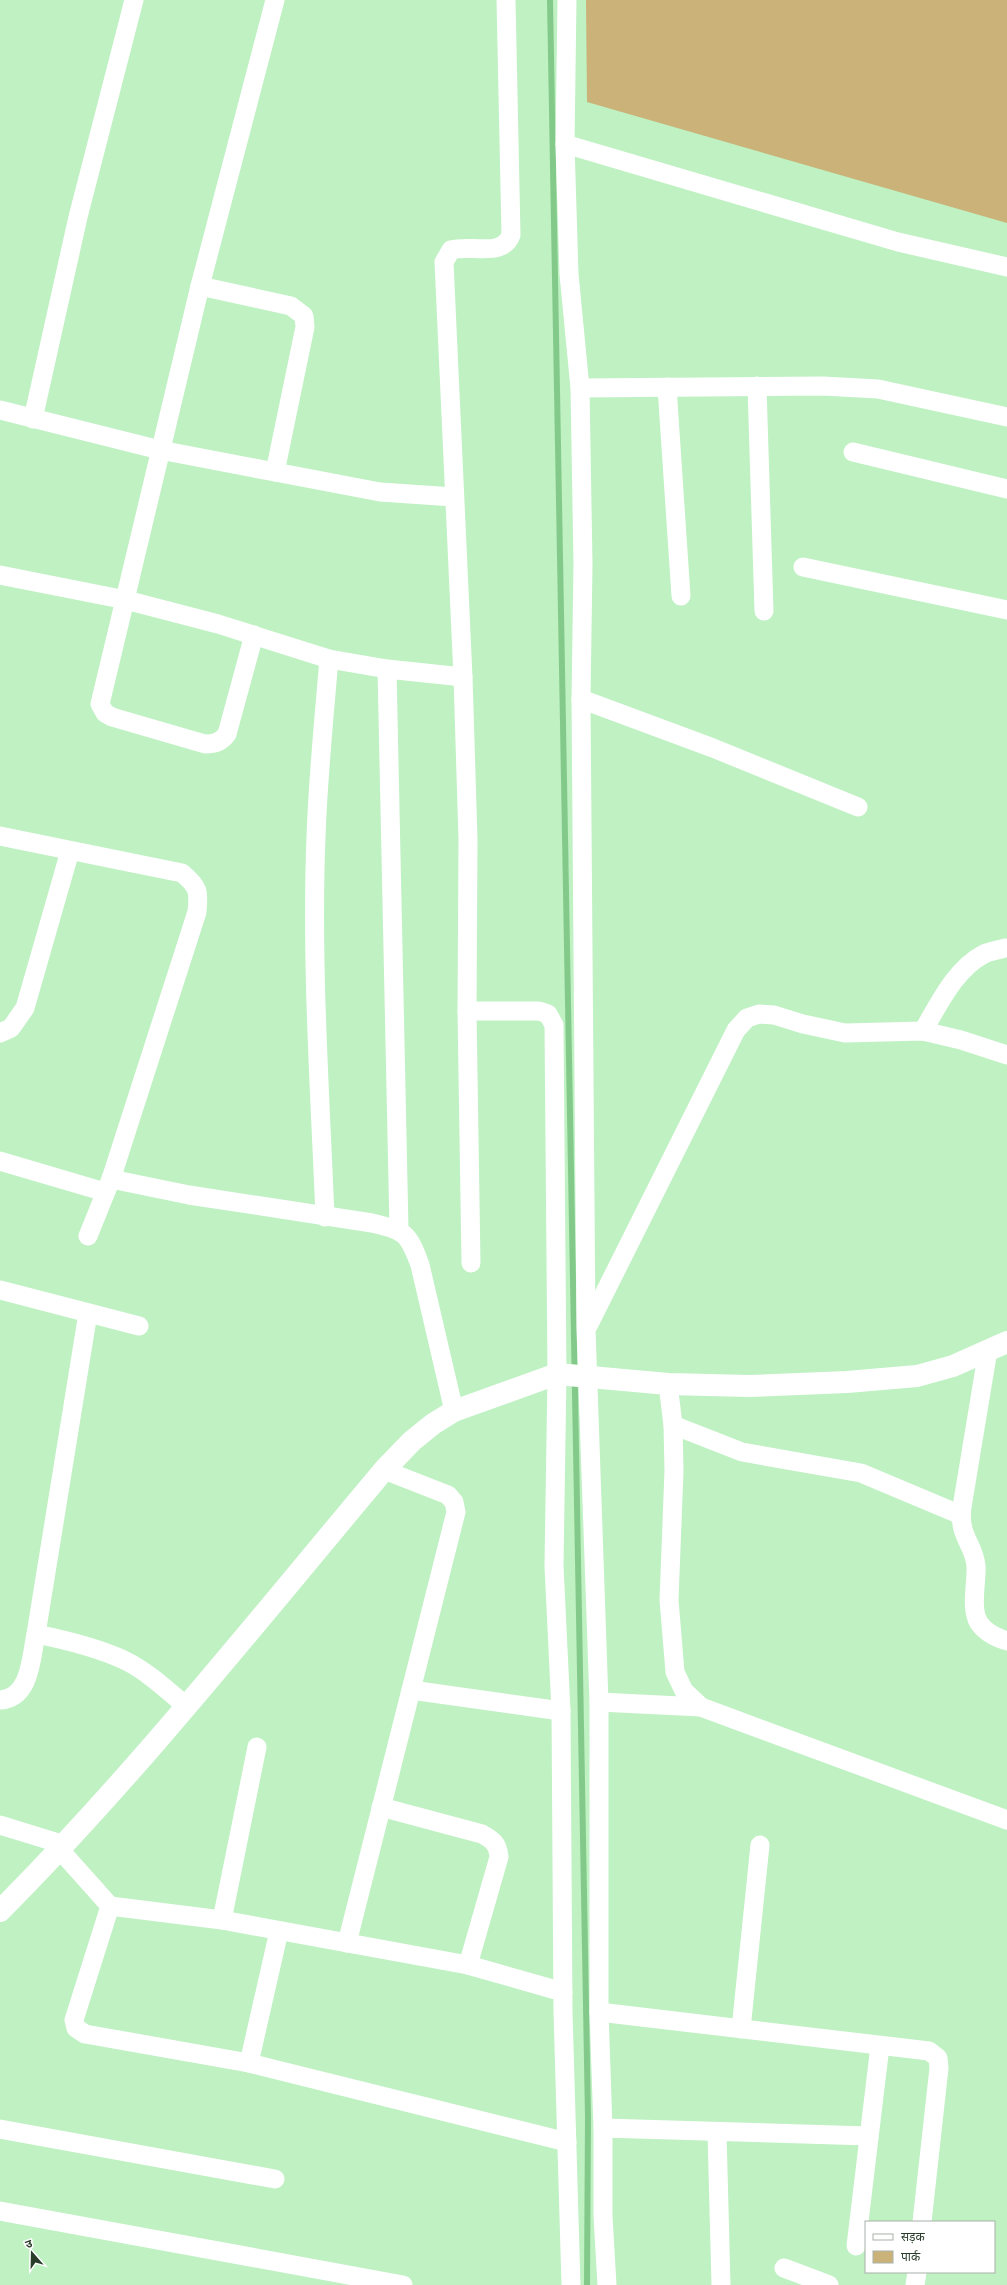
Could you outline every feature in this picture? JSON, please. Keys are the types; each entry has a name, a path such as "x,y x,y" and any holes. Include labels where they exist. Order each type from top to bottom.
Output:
{"street":[{"path":"33,420 78,217 134,0"},
{"path":"254,635 227,734 223,740 214,744 205,744 112,717 105,713 100,704 200,286 275,0"},
{"path":"471,1263 468,1011 468,839 463,677 444,262 451,250 460,247 501,247 508,243 511,235 506,0"},
{"path":"567,0 565,144 569,274 580,388 583,564 581,699 586,1329"},
{"path":"565,144 898,242 1007,267"},
{"path":"200,286 291,306 304,316 305,327 275,472"},
{"path":"757,386 764,611"},
{"path":"580,388 823,386 878,390 1007,417"},
{"path":"667,387 681,596"},
{"path":"0,410 33,420 160,450 380,492 454,497"},
{"path":"853,452 1007,489"},
{"path":"803,566 1007,610"},
{"path":"0,575 126,600 254,635 329,659 387,669 463,677"},
{"path":"325,1217 318,1063 315,910 316,836 329,659"},
{"path":"387,669 399,1229"},
{"path":"581,699 713,748 858,807"},
{"path":"0,836 182,873 192,881 199,893 197,912 108,1185 88,1236"},
{"path":"0,1033 11,1028 25,1008 70,851"},
{"path":"923,1031 950,987 960,975 985,954 1005,948"},
{"path":"468,1011 539,1011 548,1014 554,1025 573,1375 599,1702 599,2012 603,2128 603,2216 608,2285"},
{"path":"570,2285 562,1992 561,1711 554,1566 573,1375 586,1329 736,1030 747,1018 759,1014 774,1015 803,1024 846,1033 923,1031 961,1040 1007,1055"},
{"path":"0,1161 108,1185 189,1195 372,1223 399,1229 412,1243 420,1265 454,1412"},
{"path":"0,1290 139,1326"},
{"path":"0,1700 18,1693 26,1683 36,1634 88,1313"},
{"path":"0,1911 63,1848 186,1706 384,1470 412,1441 433,1424 454,1412 573,1375 668,1384 749,1386 847,1382 917,1376 953,1366 998,1346"},
{"path":"998,1346 961,1515 962,1528 976,1564 977,1618 979,1623 990,1633 1007,1641"},
{"path":"668,1384 673,1425 674,1471 669,1600 676,1672 684,1691 701,1707"},
{"path":"673,1425 742,1452 861,1473 961,1515"},
{"path":"347,1943 456,1512 454,1502 448,1495 384,1470"},
{"path":"36,1634 95,1648 126,1661 160,1684 186,1706"},
{"path":"411,1690 561,1711"},
{"path":"599,1702 701,1707 1007,1820"},
{"path":"222,1920 257,1746"},
{"path":"381,1807 482,1834 492,1839 499,1846 499,1856 468,1965"},
{"path":"0,1825 63,1848 110,1906 222,1920 468,1965 562,1992"},
{"path":"741,2029 760,1845"},
{"path":"110,1906 75,2013 76,2028 85,2034 249,2063 567,2142"},
{"path":"249,2063 279,1931"},
{"path":"599,2012 929,2051 938,2058 939,2068 922,2221"},
{"path":"856,2246 880,2046"},
{"path":"603,2128 869,2136"},
{"path":"0,2129 92,2147 275,2179"},
{"path":"717,2132 721,2285"},
{"path":"0,2211 403,2285"},
{"path":"784,2268 829,2285"},
{"path":"915,2285 917,2273"}],"green space":[{"path":"586,0 1007,0 1007,223 587,102"}],"waterway":[{"path":"550,0 588,2117 587,2285"}]}
